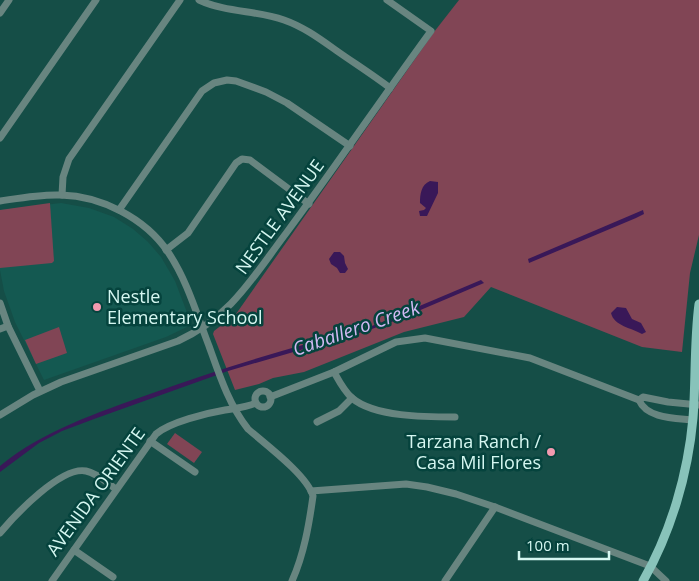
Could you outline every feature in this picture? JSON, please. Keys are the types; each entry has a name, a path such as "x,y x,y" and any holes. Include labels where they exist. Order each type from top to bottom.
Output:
{"main road":[{"path":"643,581 666,532 678,496 687,457 696,405 699,304"}],"street":[{"path":"1,10 9,0"},
{"path":"0,138 96,0"},
{"path":"62,195 63,177 69,159 180,0"},
{"path":"199,0 212,6 232,11 272,16 295,24 390,88"},
{"name":"NESTLE AVENUE","path":"0,416 61,382 178,341 202,329 227,309 246,288 309,204 430,30 387,0"},
{"path":"120,210 202,91 214,83 227,80 236,81 266,92 287,102 350,146"},
{"path":"166,250 188,233 236,163 242,159 250,160 309,204"},
{"path":"0,201 62,195 93,200 120,210 142,225 166,250 183,279 234,409 248,429 299,475 312,491 313,496 306,540 292,581"},
{"path":"0,304 8,326 40,392"},
{"path":"0,329 8,326"},
{"name":"AVENIDA ORIENTE","path":"270,397 334,372 396,342 425,338 530,358 640,400"},
{"path":"334,372 346,392 365,406 424,418 455,417"},
{"name":"AVENIDA ORIENTE","path":"259,392 267,392 271,401 266,407 256,403 256,396 259,392"},
{"name":"AVENIDA ORIENTE","path":"640,400 643,397 696,405"},
{"path":"317,422 339,411 352,398"},
{"name":"AVENIDA ORIENTE","path":"640,400 640,404 652,413 692,420"},
{"name":"AVENIDA ORIENTE","path":"52,581 156,434 168,426 234,409 245,408 256,403"},
{"path":"150,441 195,472"},
{"path":"0,533 15,516 40,494 70,473 78,470 93,473 116,489"},
{"path":"312,491 406,484 456,494 650,566 666,581"},
{"path":"445,581 495,507"},
{"path":"74,550 113,577"}],"shaded area":[{"path":"459,0 699,0 699,235 690,273 682,352 642,347 491,287 464,317 404,332 304,372 273,378 259,384 235,390 213,334 214,331 236,314 434,32"},
{"path":"430,181 438,182 438,193 427,216 420,216 419,211 426,208 420,203 420,196 425,185"},
{"path":"50,203 54,261 52,263 0,268 0,210"},
{"name":"Nestle Elementary School","path":"61,203 89,208 114,217 133,229 148,242 161,257 175,281 191,323 189,326 166,337 44,380 15,322 4,291 0,270 0,210"},
{"path":"643,210 644,214 636,218 529,263 528,259"},
{"path":"334,252 340,252 344,256 348,269 345,273 340,273 331,264 329,259"},
{"path":"481,280 484,283 404,317 403,314 410,310"},
{"path":"617,307 626,308 632,319 641,323 646,332 642,334 616,321 611,313"},
{"path":"393,318 394,321 369,330 228,371 62,431 39,443 0,472 0,466 17,453 53,432 91,416 231,366 369,327"},
{"path":"59,327 67,353 36,364 25,340"},
{"path":"175,433 202,452 194,463 167,444"}],"waterway":[{"name":"Caballero Creek","path":"392,320 404,315"}],"place":[{"name":"Nestle Elementary School","path":"97,307"},
{"name":"Tarzana Ranch / Casa Mil Flores","path":"551,452"}]}
